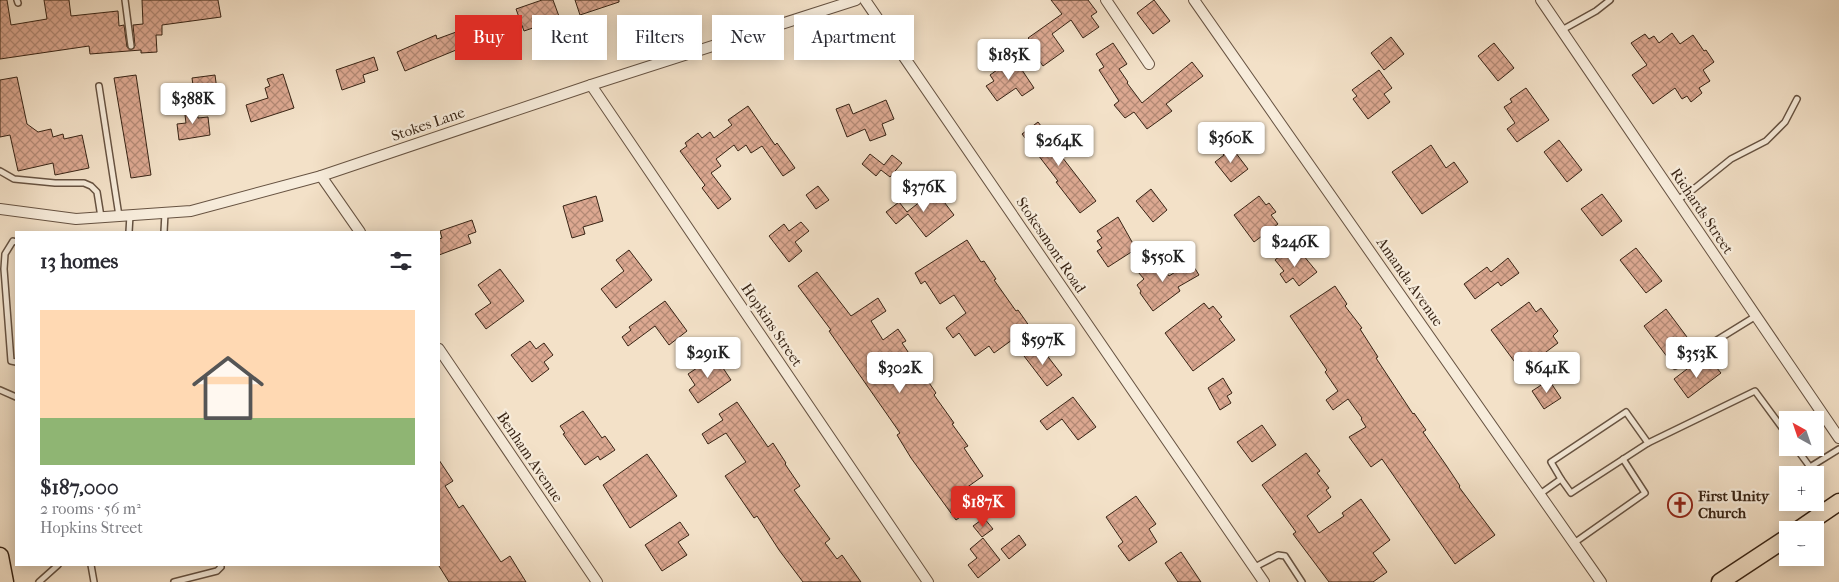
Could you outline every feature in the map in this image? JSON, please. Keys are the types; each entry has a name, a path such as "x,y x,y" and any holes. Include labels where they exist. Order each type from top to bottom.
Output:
{"main road":[{"path":"1811,521 1839,502"},
{"path":"1720,582 1779,543"},
{"path":"0,556 5,582"}],"street":[{"name":"Stokes Lane","path":"0,209 76,219 191,211 321,176 591,85 856,0"},
{"name":"Stokesmont Road","path":"865,0 1264,582"},
{"path":"1106,0 1149,64"},
{"name":"Amanda Avenue","path":"1194,0 1601,582"},
{"name":"Richards Street","path":"1541,0 1839,438"},
{"name":"Hopkins Street","path":"591,85 928,582"},
{"path":"321,176 359,231"},
{"name":"Benham Avenue","path":"440,350 597,582"}],"lane":[{"path":"124,0 131,46"},
{"path":"1561,30 1596,11 1610,0"},
{"path":"99,86 128,231"},
{"path":"1677,200 1704,181 1731,158 1766,141 1785,122 1798,99"},
{"path":"0,171 14,179 55,183 84,182 96,192 101,217"},
{"path":"164,231 165,212"},
{"path":"15,242 13,241 5,254 4,269 11,361 15,362"},
{"path":"1675,366 1756,316"},
{"path":"0,390 15,397"},
{"path":"1648,443 1626,412 1551,462 1571,493 1648,443 1756,391 1779,423"},
{"path":"1802,456 1810,467 1839,450"},
{"path":"1574,543 1645,493 1623,459"},
{"path":"1540,494 1561,479"},
{"path":"1254,568 1278,555 1285,556 1302,582"},
{"path":"39,582 57,566"},
{"path":"93,566 94,582"},
{"path":"174,582 217,571 221,568 220,566"}],"building":[{"path":"0,0 7,0 11,25 47,19 44,0 69,0 71,16 118,11 119,26 124,25 127,47 131,50 135,46 133,25 143,24 142,0 218,0 221,17 162,25 162,35 156,35 157,52 141,53 141,50 90,54 89,46 0,59"},
{"path":"542,0 553,0 559,15 532,15 532,28 524,31 522,15 518,15 516,9"},
{"path":"575,0 619,0 619,2 580,15"},
{"path":"1051,0 1088,0 1097,12 1091,16 1099,27 1083,38 1071,20 1052,34 1064,51 1043,66 1027,43 1030,40 1028,38 1062,14"},
{"path":"1154,0 1170,21 1153,34 1137,13"},
{"path":"455,32 455,50 405,71 397,52 436,35 437,39"},
{"path":"1672,33 1680,44 1693,35 1704,51 1706,50 1714,62 1703,70 1710,81 1699,88 1702,93 1691,102 1687,96 1682,99 1675,88 1653,104 1632,75 1647,65 1631,43 1645,34 1649,39 1654,36 1659,43"},
{"path":"1391,37 1404,54 1384,70 1371,53"},
{"path":"1113,43 1127,64 1119,69 1142,103 1192,62 1203,76 1166,104 1172,111 1147,129 1134,112 1125,118 1114,105 1119,101 1099,70 1104,67 1096,54"},
{"path":"1494,43 1514,68 1498,81 1478,56"},
{"path":"374,57 378,70 363,75 365,82 342,90 336,70"},
{"path":"1014,58 1034,88 1022,96 1016,88 997,101 986,86 994,81 990,75"},
{"path":"1379,70 1392,88 1384,94 1390,102 1368,119 1353,99 1357,96 1352,90"},
{"path":"283,74 294,108 251,122 246,105 268,98 265,88 270,86 267,79"},
{"path":"136,75 151,175 131,178 114,78"},
{"path":"215,75 217,90 194,93 192,78"},
{"path":"17,77 27,124 38,132 51,129 53,137 63,134 64,139 82,135 89,168 55,175 53,163 18,171 10,135 0,137 0,80"},
{"path":"1526,88 1549,120 1517,142 1507,129 1515,123 1504,107 1512,102 1510,99"},
{"path":"886,100 894,119 882,124 886,135 870,141 865,129 847,137 836,109 849,104 853,114"},
{"path":"196,105 198,118 208,117 210,135 179,140 177,124 186,123 184,107"},
{"path":"748,106 775,145 777,143 795,168 783,176 762,146 751,153 746,145 738,151 734,145 716,159 721,166 711,173 731,199 718,209 702,188 705,185 680,151 687,146 685,143 698,133 702,138 710,132 714,138 732,125 728,120"},
{"path":"1038,122 1096,201 1080,213 1022,134"},
{"path":"1559,140 1582,170 1567,182 1544,152"},
{"path":"1229,144 1248,169 1231,182 1215,162 1224,155 1220,151"},
{"path":"1431,145 1446,168 1454,162 1468,182 1422,214 1392,172"},
{"path":"870,154 884,165 892,155 902,163 890,177 881,170 876,176 862,164"},
{"path":"818,186 829,200 816,209 806,195"},
{"path":"1151,189 1167,210 1153,222 1136,201"},
{"path":"935,190 954,215 926,237 908,214 896,224 886,212 899,202 907,212"},
{"path":"1602,194 1622,221 1602,236 1581,209"},
{"path":"596,196 603,221 583,227 585,234 572,238 563,206"},
{"path":"1259,196 1266,205 1269,203 1276,212 1271,215 1278,224 1254,242 1234,215"},
{"path":"1118,217 1136,249 1108,267 1097,251 1102,248 1097,241 1102,238 1097,231"},
{"path":"472,220 476,232 468,235 471,243 440,255 440,239 442,238 440,231"},
{"path":"801,222 809,231 795,242 802,251 789,262 769,236 784,224 789,231"},
{"path":"967,240 981,262 984,261 996,279 994,280 1016,311 1018,310 1030,327 994,353 989,346 975,356 959,333 953,338 946,328 966,313 954,295 940,304 925,281 921,284 915,273"},
{"path":"1290,248 1298,258 1303,255 1317,272 1299,286 1293,278 1286,283 1280,274 1284,271 1275,260"},
{"path":"1636,248 1662,281 1646,293 1620,260"},
{"path":"629,250 652,280 616,308 601,289 624,271 616,260"},
{"path":"1508,258 1519,273 1501,286 1498,282 1475,299 1464,284 1487,267 1491,272"},
{"path":"1157,259 1169,276 1191,262 1199,275 1178,287 1180,291 1153,311 1140,293 1141,291 1137,285 1144,279 1138,272"},
{"path":"500,269 524,301 486,329 475,314 491,303 478,285"},
{"path":"817,272 851,316 878,298 886,311 871,321 883,340 898,329 906,341 902,343 936,393 934,395 968,446 964,448 983,476 959,493 970,510 956,520 911,458 897,435 900,433 829,331 831,330 798,286"},
{"path":"1335,286 1347,304 1345,306 1362,328 1360,329 1378,357 1376,358 1413,414 1426,430 1423,432 1459,487 1495,535 1455,564 1382,459 1371,467 1349,437 1366,427 1362,418 1348,399 1333,410 1326,400 1338,391 1325,372 1327,370 1290,316"},
{"path":"665,301 687,331 669,345 655,326 628,346 622,337 631,330 629,327"},
{"path":"1529,302 1536,312 1541,308 1558,331 1553,336 1558,343 1526,367 1521,362 1517,365 1491,330"},
{"path":"1204,303 1209,309 1213,306 1222,317 1219,319 1235,340 1193,371 1165,333"},
{"path":"1666,309 1690,341 1668,358 1644,326"},
{"path":"530,341 536,349 544,343 553,355 544,362 549,369 532,382 511,355"},
{"path":"1039,345 1062,375 1047,386 1024,356"},
{"path":"715,356 731,380 698,403 689,390 695,385 688,374"},
{"path":"1711,361 1721,373 1688,398 1674,379 1691,366 1695,373"},
{"path":"1223,378 1232,393 1227,396 1231,403 1220,410 1208,388"},
{"path":"1549,380 1561,398 1544,409 1532,391"},
{"path":"1073,397 1096,427 1078,440 1062,419 1047,430 1040,421"},
{"path":"737,402 768,447 773,443 786,463 800,486 794,490 830,539 825,543 837,559 842,555 861,582 803,582 757,516 754,518 725,476 746,462 726,433 708,444 702,434 723,420 719,414"},
{"path":"583,411 602,438 605,436 615,450 600,460 598,456 585,465 563,434 565,433 560,426"},
{"path":"1262,425 1276,445 1252,462 1237,442"},
{"path":"1306,453 1320,471 1317,473 1329,488 1326,490 1331,497 1307,516 1319,533 1344,516 1342,513 1361,499 1390,540 1373,553 1387,572 1373,582 1329,582 1293,534 1296,532 1262,485"},
{"path":"647,454 677,496 630,528 603,485"},
{"path":"440,462 453,481 445,486 459,508 463,505 501,562 510,556 526,582 449,582 439,566"},
{"path":"1136,496 1156,524 1149,529 1157,542 1129,561 1118,546 1123,542 1106,517"},
{"path":"984,518 993,529 982,537 973,526"},
{"path":"680,522 689,535 678,542 687,555 662,571 645,545"},
{"path":"1019,535 1026,545 1009,559 1001,549"},
{"path":"983,538 1000,560 978,578 968,565 977,558 970,549"},
{"path":"1181,552 1201,582 1178,582 1165,563"}],"place":[{"name":"First Unity Church","path":"1680,505"}]}
